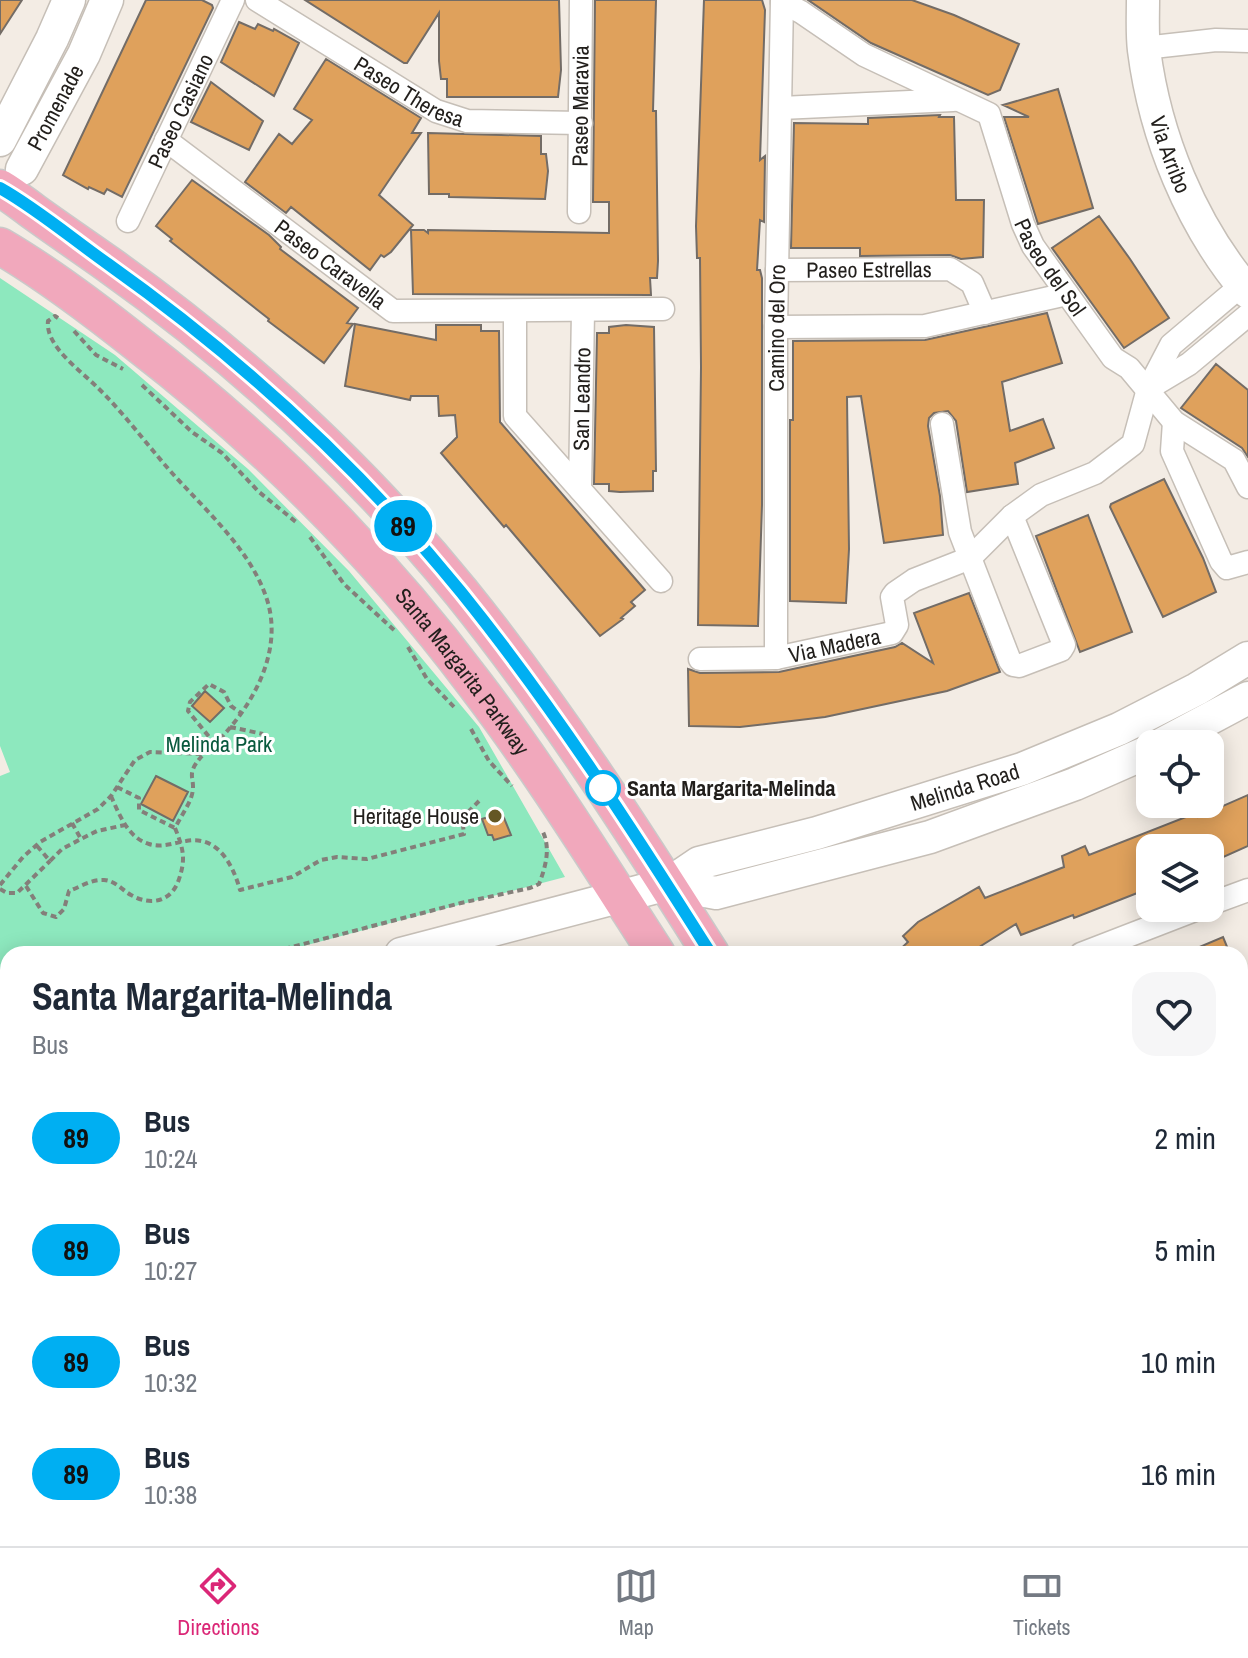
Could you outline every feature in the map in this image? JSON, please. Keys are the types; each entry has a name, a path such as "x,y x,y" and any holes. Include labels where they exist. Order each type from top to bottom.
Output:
{"main road":[{"name":"Promenade","path":"0,140 69,0"},
{"name":"Promenade","path":"8,190 84,54 107,0"},
{"name":"Via Arribo","path":"1143,0 1144,48 1159,123 1182,185 1246,297"},
{"path":"52,39 84,54"},
{"name":"Santa Margarita Parkway","path":"8,190 202,335 298,418 375,495 460,591 501,643 668,884 706,946"},
{"name":"Santa Margarita Parkway","path":"0,246 97,312 199,392 277,461 345,531 391,581 475,683 652,946"},
{"name":"Melinda Road","path":"432,946 668,884 699,863 817,833 1022,769 1119,729 1197,689 1248,658"},
{"path":"1188,730 1248,698"},
{"name":"Melinda Road","path":"668,884 716,893 930,837 1075,784 1136,757"}],"street":[{"name":"Paseo Casiano","path":"128,221 233,0"},
{"name":"Paseo Theresa","path":"257,0 288,8 436,111 451,118 581,123"},
{"name":"Paseo Maravia","path":"579,212 581,0"},
{"name":"Paseo del Sol","path":"782,1 864,55 989,114 1023,224 1033,246 1108,352 1129,368 1174,422 1234,460 1248,487"},
{"name":"Camino del Oro","path":"776,658 776,327 782,1"},
{"path":"1144,48 1216,40 1248,41"},
{"path":"781,108 958,100"},
{"name":"Paseo Caravella","path":"166,140 393,311 663,309"},
{"name":"Paseo Estrellas","path":"777,270 950,269 972,283 985,313"},
{"path":"776,327 925,326 1067,294"},
{"name":"Via Madera","path":"700,659 776,658 892,633 897,625 892,597 895,593 914,580 970,558 1012,516 1041,495 1095,473 1133,444 1148,389 1171,345 1246,297"},
{"name":"San Leandro","path":"515,311 515,416 661,581"},
{"name":"San Leandro","path":"580,489 583,311"},
{"path":"1174,422 1172,451 1221,561 1227,568 1248,562"},
{"path":"942,424 960,532 1013,665 1019,666 1061,650 1064,645 1012,516"},
{"path":"1224,899 1248,890"},
{"path":"1102,946 1164,922"}],"path":[{"path":"129,372 96,355 68,323 55,316 48,321 48,332 63,354 130,421 184,486 207,508 259,580 267,597 271,622 269,652 259,684 230,727 193,766 190,775 194,786 175,828"},
{"path":"139,382 192,432 222,453 259,492 303,527 344,584 403,637 427,679 457,710"},
{"path":"215,744 188,711 190,702 209,684 224,692 231,706 241,713"},
{"path":"466,720 489,761 518,791"},
{"path":"230,727 263,734"},
{"path":"125,825 97,831 62,849 17,893 7,893 0,887 8,872 36,846 98,809 111,796 135,760 150,752 204,754"},
{"path":"26,886 43,913 56,917 64,909 69,891 96,880 109,880 144,900 162,901 174,891 184,866 181,842 175,828 139,810 139,798 117,787"},
{"path":"111,796 125,825 147,844 170,846 189,840 209,844 225,855 240,890 292,877 321,860 337,857 367,859 464,834 462,818 479,801"},
{"path":"296,946 539,884 545,869 546,837 538,821"},
{"path":"72,823 81,839"},
{"path":"36,846 50,861"}],"green space":[{"name":"Melinda Park","path":"0,278 115,355 248,469 349,571 479,727 565,877 303,946 0,946 0,776 10,772 0,746"}],"building":[{"path":"0,0 22,0 0,34"},
{"path":"146,0 202,0 213,8 122,197 107,189 104,194 63,175"},
{"path":"305,0 559,0 561,70 558,97 447,97 447,79 441,79 439,61 439,13 407,63 404,63"},
{"path":"595,0 656,0 653,111 656,111 658,261 657,278 650,278 651,295 413,294 411,230 428,233 428,230 609,233 609,202 593,202"},
{"path":"704,0 762,0 765,10 760,160 765,156 764,222 760,220 757,270 760,270 762,278 762,505 758,626 698,625 701,367 700,258 697,258 696,226"},
{"path":"808,0 912,0 1019,44 1000,90 988,95 871,43"},
{"path":"239,22 255,29 258,24 274,29 299,43 274,96 221,62"},
{"path":"326,59 421,118 412,133 421,133 379,195 413,225 391,252 384,257 381,255 370,270 291,207 286,213 245,182 279,134 292,144 312,120 294,109"},
{"path":"211,82 263,121 249,150 191,122"},
{"path":"1058,89 1093,208 1038,224 1004,117 1029,117 1003,105"},
{"path":"954,117 956,200 984,200 983,257 860,256 860,248 791,248 794,123 868,124 868,118"},
{"path":"428,133 541,136 541,154 546,154 548,171 545,199 429,194"},
{"path":"192,180 269,235 280,249 358,308 347,323 353,324 324,363 268,321 156,226"},
{"path":"1099,216 1169,318 1124,348 1052,248"},
{"path":"1047,313 1062,363 1002,382 1010,431 1043,419 1054,448 1015,463 1018,484 967,492 956,421 948,411 934,413 929,418 928,426 943,535 884,543 861,396 847,397 849,549 846,603 790,601 793,341 925,340"},
{"path":"355,324 436,340 436,325 481,325 481,331 499,331 500,422 645,590 631,602 635,606 623,619 600,636 441,453 457,437 455,415 439,416 438,396 411,396 410,400 345,386"},
{"path":"609,327 654,327 656,471 653,471 653,491 609,491 609,484 594,484 597,333 609,333"},
{"path":"1216,364 1248,390 1248,457 1242,448 1181,408"},
{"path":"1164,479 1203,558 1216,592 1163,617 1110,507"},
{"path":"1088,515 1132,632 1080,652 1036,536"},
{"path":"969,593 1000,672 947,691 825,717 740,727 689,726 688,669 700,673 779,672 902,643 933,663 914,613"},
{"path":"205,691 224,708 210,722 192,706"},
{"path":"156,776 188,792 173,821 141,804"},
{"path":"1248,795 1248,846 1224,857 1224,834 1142,834 1183,818 1224,818 1224,806"},
{"name":"Heritage House","path":"502,813 511,835 494,840 492,835 488,835 482,819"},
{"path":"1136,837 1136,894 1021,935 1016,924 981,946 904,946 908,942 903,936 918,922 979,887 985,898 1064,867 1062,856 1085,846 1089,855"},
{"path":"1223,937 1227,946 1202,946"}],"bus line":[{"name":"89","path":"0,188 202,335 298,418 375,495 460,591 501,643 614,803 706,946"}],"place":[{"name":"Santa Margarita-Melinda","path":"603,788"},
{"name":"Heritage House","path":"495,816"}]}
